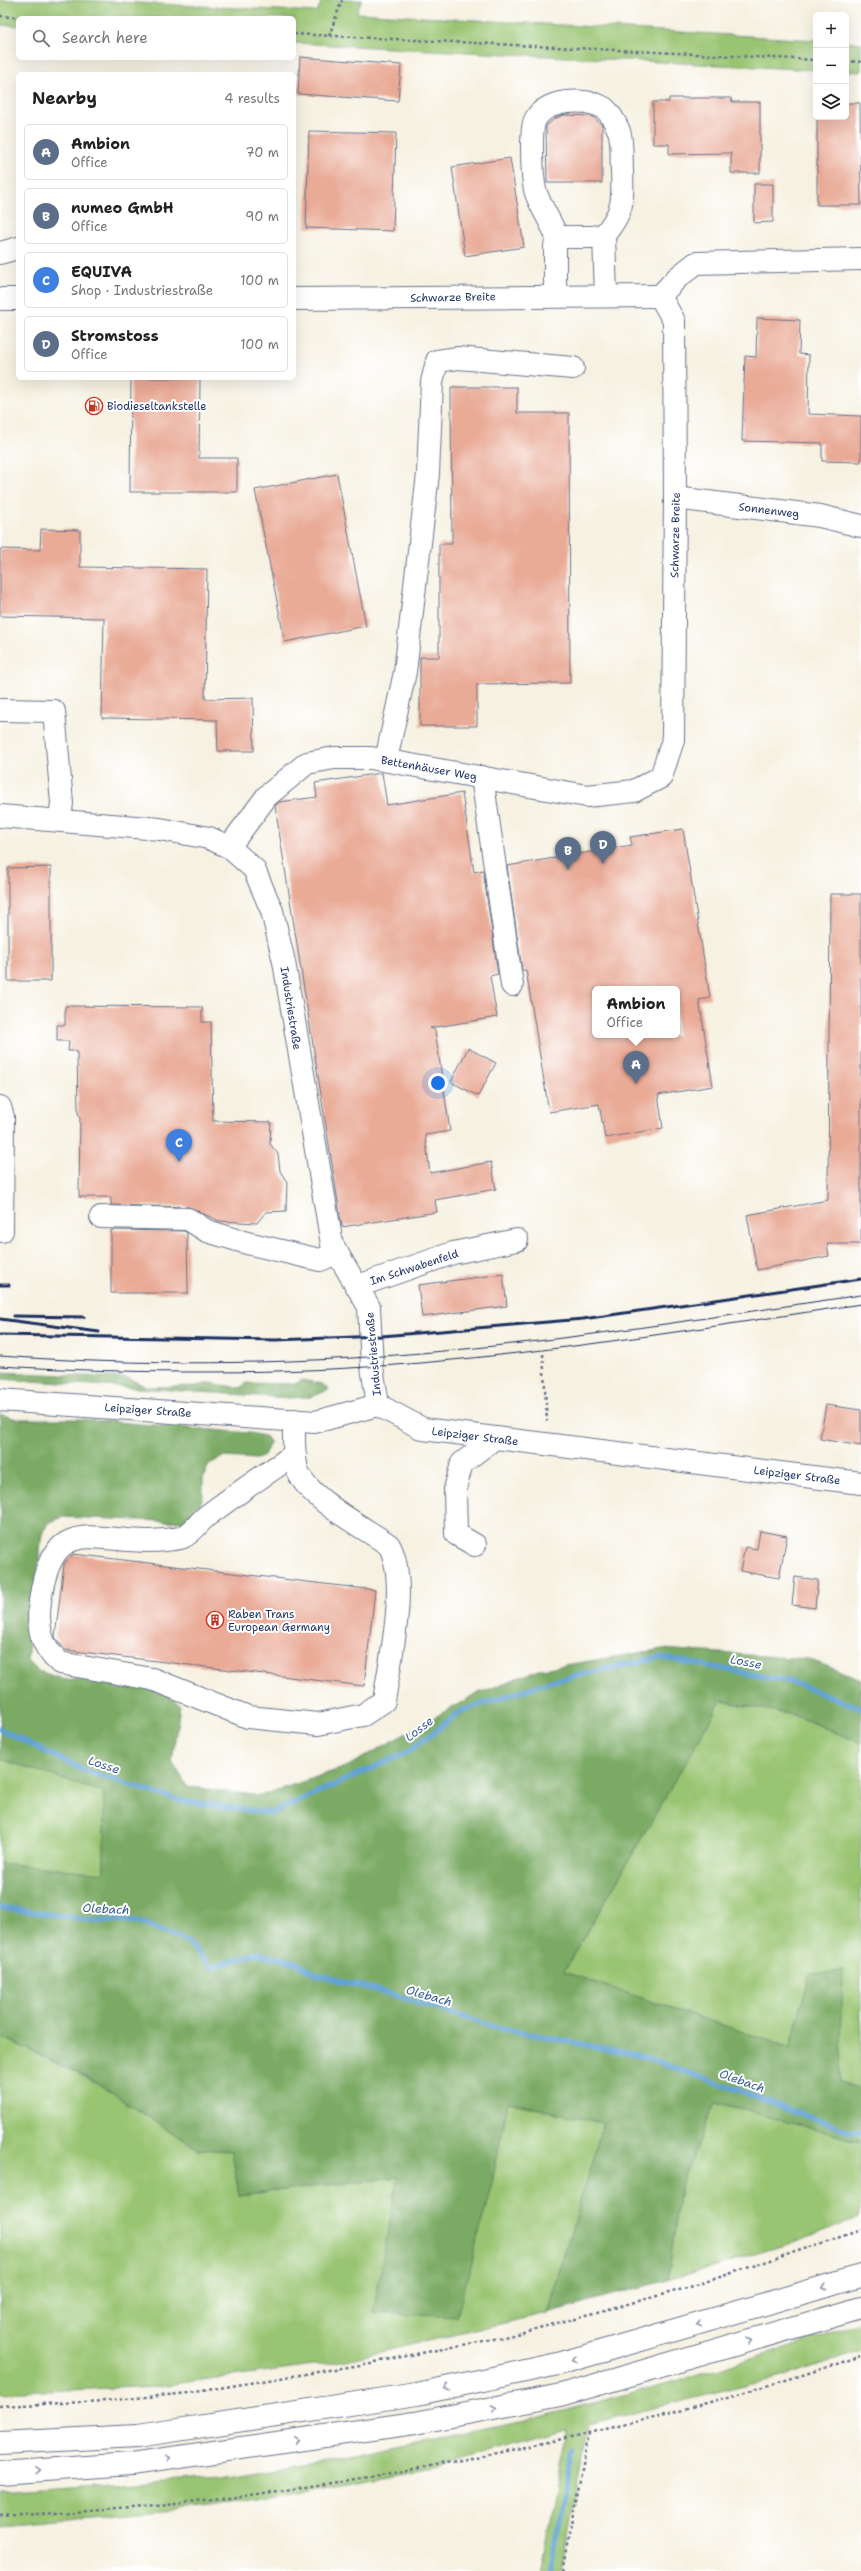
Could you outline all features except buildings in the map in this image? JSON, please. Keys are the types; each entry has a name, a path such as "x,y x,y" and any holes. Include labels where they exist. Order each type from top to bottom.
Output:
{"main road":[{"path":"554,295 555,246 557,237 536,192 532,137 535,120 544,110 558,104 580,102 593,103 605,109 620,133 623,204 618,219 604,235 591,237 557,237"},
{"path":"604,235 606,296"},
{"path":"0,253 16,249"},
{"path":"660,296 696,263 861,259"},
{"name":"Schwarze Breite","path":"296,298 554,295 660,296 674,321 675,498 673,740 661,777"},
{"path":"0,299 16,299"},
{"path":"386,760 405,672 428,474 432,382 437,361 458,358 573,368"},
{"name":"Sonnenweg","path":"675,498 820,516 861,526"},
{"path":"0,710 54,711 62,803 60,819"},
{"name":"Bettenhäuser Weg","path":"229,847 267,796 307,763 334,758 371,758 386,760 587,796 634,791 661,777"},
{"path":"482,777 512,985"},
{"name":"Industriestraße","path":"0,817 60,819 160,829 209,838 229,847 254,868 272,911 284,962 332,1244 358,1286 368,1307 372,1367 378,1405"},
{"path":"0,1107 3,1117 2,1231"},
{"path":"101,1217 188,1219 207,1231 320,1260 337,1253"},
{"name":"Im Schwabenfeld","path":"358,1286 453,1253 517,1240"},
{"name":"Leipziger Straße","path":"0,1400 315,1422 378,1405 423,1429 861,1483"},
{"path":"294,1420 297,1470 303,1482 318,1497 389,1545 396,1557 398,1591 384,1701 363,1715 318,1724 248,1717 152,1679 60,1663 50,1654 41,1640 38,1616 42,1587 50,1557 69,1540 102,1536 153,1541 182,1537 194,1530 206,1516 295,1454"},
{"path":"475,1545 456,1534 455,1488 462,1463 495,1438"},
{"path":"0,2443 137,2436 417,2394 558,2364 861,2276"},
{"path":"0,2473 131,2464 415,2422 553,2397 861,2308"}],"path":[{"path":"329,36 342,0"},
{"path":"0,16 16,17"},
{"path":"296,34 813,60"},
{"path":"849,61 861,62"},
{"path":"543,1354 547,1421"},
{"path":"0,2406 105,2401 189,2393 360,2365 509,2336 687,2288 861,2230"},
{"path":"0,2516 106,2510 228,2498 495,2454 589,2434 791,2380 861,2356"},
{"path":"562,2571 589,2434"}],"green space":[{"path":"0,0 78,0 317,12 322,0 362,0 356,13 813,40 813,70 296,43 296,16 16,16 16,26 0,25"},
{"path":"849,42 861,43 861,72 849,71"},
{"path":"0,1372 128,1378 147,1387 195,1386 211,1383 240,1388 246,1383 295,1384 302,1380 322,1384 329,1390 311,1397 289,1398 0,1379"},
{"path":"0,1414 17,1419 80,1419 250,1433 265,1436 270,1443 263,1457 256,1459 223,1457 209,1464 203,1479 203,1496 198,1512 186,1522 63,1517 48,1523 42,1534 27,1660 38,1671 63,1679 110,1680 164,1692 180,1705 172,1761 187,1786 260,1796 348,1766 476,1694 541,1669 662,1649 808,1659 861,1679 861,1743 794,1715 721,1701 564,1972 790,2048 810,1974 843,1971 840,2083 861,2089 861,2142 715,2102 680,2189 668,2280 547,2313 603,2123 508,2102 491,2187 457,2317 373,2313 398,2177 239,2195 232,2151 198,2149 85,2076 0,2036 0,1863 104,1873 104,1792 0,1759"},
{"path":"721,1701 794,1715 861,1743 861,2089 840,2083 810,1974 791,2048 564,1972"},
{"path":"0,1759 104,1791 104,1874 0,1863"},
{"path":"0,2036 95,2082 198,2149 232,2151 239,2195 399,2177 373,2313 491,2187 508,2102 603,2123 547,2313 342,2361 160,2386 0,2393"},
{"path":"715,2102 861,2142 861,2217 788,2244 668,2280 680,2189"},
{"path":"861,2323 861,2350 789,2375 589,2424 561,2571 540,2571 567,2430 435,2467 210,2507 0,2525 0,2493 221,2477 349,2456 525,2421 706,2373"}],"waterway":[{"name":"Losse","path":"0,1729 83,1770 181,1801 271,1813 408,1752 461,1711 552,1681 660,1657 792,1682 861,1708"},
{"name":"Olebach","path":"0,1907 87,1920 138,1921 187,1941 211,1968 257,1953 298,1963 315,1974 377,1990 492,2026 645,2057 850,2131 861,2133"},
{"path":"550,2571 574,2450"}],"tram line":[{"path":"0,1356 158,1363 263,1362 368,1357 532,1342 861,1295"},
{"path":"0,1366 158,1372 316,1370 368,1367 476,1358 587,1344 861,1304"}],"railway":[{"path":"0,1335 275,1340 382,1336 583,1319 861,1279"},
{"path":"0,1285 9,1285"},
{"path":"14,1316 84,1317"},
{"path":"0,1319 99,1332"}],"place":[{"name":"Biodieseltankstelle","path":"94,406"},
{"name":"Stromstoss","path":"603,864"},
{"name":"numeo GmbH","path":"568,870"},
{"name":"Ambion","path":"636,1084"},
{"name":"EQUIVA","path":"179,1162"},
{"name":"Raben Trans European Germany","path":"215,1620"}]}
